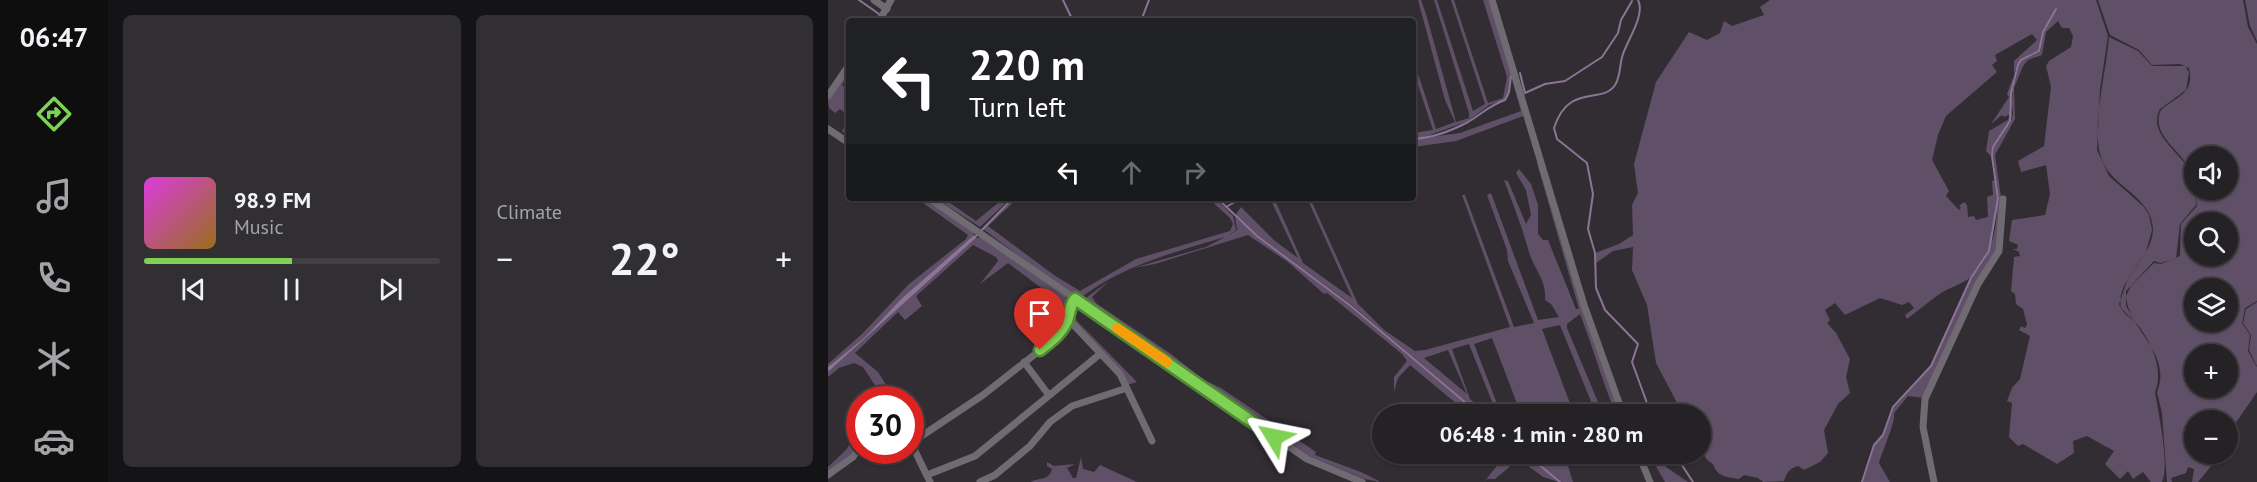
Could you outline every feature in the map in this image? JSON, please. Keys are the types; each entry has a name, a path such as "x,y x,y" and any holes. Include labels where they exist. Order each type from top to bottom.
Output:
{"street":[{"path":"874,0 887,9"},
{"path":"881,18 891,0"},
{"path":"1492,0 1584,305 1619,404"},
{"path":"828,96 846,69"},
{"path":"828,129 846,141"},
{"path":"1934,482 1923,427 1925,399 1978,284 1999,251 2003,199"},
{"path":"933,201 1307,459 1362,482"},
{"path":"924,435 983,395 1057,337 1068,319 1070,306 1075,299"},
{"path":"1068,319 1120,374 1152,441"},
{"path":"922,464 928,479 975,456 1047,394 1100,354"},
{"path":"1024,362 1047,394"},
{"path":"980,482 995,475 1072,406 1127,388"},
{"path":"828,475 846,463"},
{"path":"1643,464 1650,482"}],"shaded area":[{"path":"1418,0 1421,0 1426,14 1456,122 1469,118 1469,113 1434,0 1437,0 1473,111 1485,104 1451,0 1454,0 1488,103 1503,98 1507,77 1483,0 1489,0 1526,115 1456,141 1416,147 1416,133 1433,130 1416,79 1416,67 1436,129 1455,122 1445,100","holes":["1511,76 1521,111 1460,133 1422,138 1468,121 1489,105 1504,100 1508,97"]},
{"path":"1770,0 2096,0 2108,36 2100,89 2097,150 2109,176 2144,207 2149,215 2152,230 2146,252 2128,278 2119,304 2143,332 2155,357 2158,375 2155,392 2165,463 2162,482 2151,482 2143,472 2133,479 2128,471 2120,479 2105,464 2114,451 2087,436 2073,441 2074,453 2057,464 2023,444 2018,446 2009,437 2012,403 2007,401 2012,388 2020,379 2030,336 2019,330 2021,326 2025,328 2027,324 2023,309 2016,304 2015,294 2011,291 2014,257 2020,256 2019,252 2013,249 2017,249 2018,245 2009,241 2012,220 2045,215 2050,194 2046,165 2021,172 2018,161 2044,146 2051,87 2046,66 2049,61 2071,47 2073,36 2069,28 2062,28 2058,21 2046,32 2042,55 2028,60 2023,66 2014,88 2015,119 1995,155 2001,197 1997,252 1924,398 1908,396 1894,413 1891,430 1879,463 1890,482 1863,482 1875,445 1883,436 1894,408 1931,366 1977,271 1968,279 1937,296 1907,319 1905,315 1914,308 1909,302 1902,305 1880,298 1845,315 1835,303 1825,310 1830,320 1827,323 1836,333 1850,359 1846,377 1850,393 1838,404 1824,430 1828,453 1820,462 1804,470 1798,466 1792,468 1784,481 1763,482 1758,478 1744,475 1739,479 1723,476 1717,472 1711,463 1711,404 1678,404 1656,363 1647,305 1632,270 1633,247 1613,251 1596,263 1595,253 1619,244 1633,235 1632,205 1638,193 1634,164 1656,82 1689,32 1707,40 1720,33 1724,21 1732,26 1764,15 1760,7","holes":["2056,9 2043,32 2040,52 2021,61 2039,51 2042,32","2032,34 2037,40 2014,61 2014,75 2007,94 2009,97 1991,124 2002,115 2004,117 2010,114 2008,120 1989,131 1986,151 1991,156 1994,148 1999,198 1997,210 1996,180 1992,181 1993,195 1987,197 1988,217 1976,220 1974,216 1968,217 1967,205 1964,202 1959,206 1961,208 1959,210 1946,196 1949,191 1932,160 1938,135 1946,116 1997,72 1992,65 1997,61 1995,55","2021,61 2012,91 2014,75"]},
{"path":"2098,0 2243,0 2248,27 2257,44 2257,301 2245,308 2242,323 2250,335 2248,351 2257,367 2257,392 2238,420 2238,410 2184,410 2184,464 2213,464 2198,482 2192,482 2194,469 2188,467 2186,473 2171,478 2172,482 2167,482 2162,413 2157,392 2160,378 2159,365 2155,353 2134,320 2126,296 2131,286 2154,263 2161,264 2180,256 2181,224 2184,221 2184,266 2238,266 2238,212 2192,212 2197,206 2196,200 2238,200 2238,146 2184,146 2184,160 2162,133 2159,118 2161,110 2187,89 2190,77 2189,68 2180,64 2152,65 2139,50 2110,35"},
{"path":"2245,0 2257,0 2257,41 2250,26"},
{"path":"2109,37 2138,51 2152,66 2185,66 2189,72 2186,90 2160,109 2157,125 2164,139 2184,163 2184,200 2195,200 2196,205 2190,212 2184,212 2184,219 2180,224 2176,258 2161,263 2154,261 2126,291 2126,306 2135,322 2121,308 2121,297 2129,277 2148,249 2153,228 2146,208 2114,178 2102,160 2098,117"},
{"path":"846,74 842,85 846,88 846,114 840,109 835,113 829,108 828,101"},
{"path":"1540,161 1618,404 1612,404 1580,314 1567,324 1567,328 1599,404 1592,404 1560,325 1542,329 1570,404 1517,404 1492,338 1474,344 1497,404 1493,404 1469,344 1452,349 1470,399 1476,404 1468,404 1352,305 1257,235 1235,216 1241,207 1275,241 1298,258 1271,201 1275,201 1303,263 1352,298 1308,201 1311,201 1358,304 1384,330 1415,351 1425,350 1510,327 1462,195 1465,195 1514,327 1534,323 1508,261 1507,250 1487,195 1491,193 1538,320 1559,317 1551,304 1545,300 1542,281 1531,258 1504,180 1508,181 1526,224 1531,215 1526,190 1516,173 1519,169 1531,184 1538,205 1538,234 1543,240 1548,240 1576,309 1579,309 1537,163","holes":["1448,350 1467,394 1424,358"]},
{"path":"920,201 929,201 973,231 974,235 901,299 865,337 828,367 828,364 863,333 909,284 968,235"},
{"path":"940,201 947,201 976,221 1000,201 1008,201 980,227"},
{"path":"1012,201 1015,201 988,226 1054,275 1080,291 1136,259 1230,231 1233,224 1230,218 1211,201 1218,201 1233,216 1236,230 1228,236 1237,230 1235,217 1265,243 1351,306 1466,404 1457,404 1410,365 1398,378 1394,392 1394,377 1407,361 1402,354 1327,293 1324,294 1288,262 1248,235 1155,264 1133,268 1206,247 1225,237 1148,261 1130,269 1112,278 1094,288 1078,300 983,229"},
{"path":"974,235 976,238 828,372 828,367 865,337 901,299"},
{"path":"982,237 1066,296 1065,306 1008,263 980,284 998,261 996,257 973,245 916,296 922,306 905,320 898,312 855,353 878,372 887,386 875,386 863,367 854,363 839,368 828,377 828,372 976,238"},
{"path":"1109,281 1092,297 1096,303 1171,354 1204,380 1221,388 1316,452 1315,455 1381,482 1365,479 1309,456 1083,300"},
{"path":"2257,302 2257,366 2249,350 2251,335 2243,323 2246,309"},
{"path":"1072,309 1077,321 1137,382 1127,385 1074,322 1070,315"},
{"path":"846,450 845,460 828,472 828,467"},
{"path":"1081,457 1083,469 1094,472 1100,465 1137,482 1031,482 1048,476 1052,469 1047,466 1047,462 1054,466 1075,464 1067,468 1073,478 1076,478"},
{"path":"1498,464 1513,464 1495,479 1487,479 1484,482"},
{"path":"1526,464 1538,464 1559,482 1543,477"},
{"path":"1539,464 1567,464 1573,482 1560,482"},
{"path":"1655,464 1662,464 1688,482 1665,482"}],"waterway":[{"path":"859,0 879,14"},
{"path":"1063,0 1072,18"},
{"path":"1142,18 1149,0"},
{"path":"1638,0 1640,6 1638,21 1622,57 1617,82 1609,91 1602,94 1576,99 1560,114 1554,128 1557,139 1587,163 1593,194 1588,229 1595,253 1596,288 1605,310 1638,344 1632,362 1647,404"},
{"path":"1520,73 1525,93 1545,84 1565,81 1602,57 1618,33 1621,20 1632,1"},
{"path":"1862,482 1874,445 1883,435 1893,407 1931,366 1971,278 1989,251 1998,198 1992,156 1993,147 2010,121 2011,93 2018,65 2021,60 2039,51 2043,32 2056,9"},
{"path":"1416,139 1434,136 1455,128 1505,100 1509,92 1511,76"},
{"path":"975,237 1010,201"},
{"path":"1220,201 1257,236 1351,306 1467,404"},
{"path":"1226,207 1237,201"},
{"path":"1538,464 1560,482"},
{"path":"1681,464 1693,482"}],"slow traffic":[{"path":"1117,328 1167,362"}],"route":[{"path":"1040,350 1057,337 1068,319 1070,306 1075,299 1274,437"}]}
